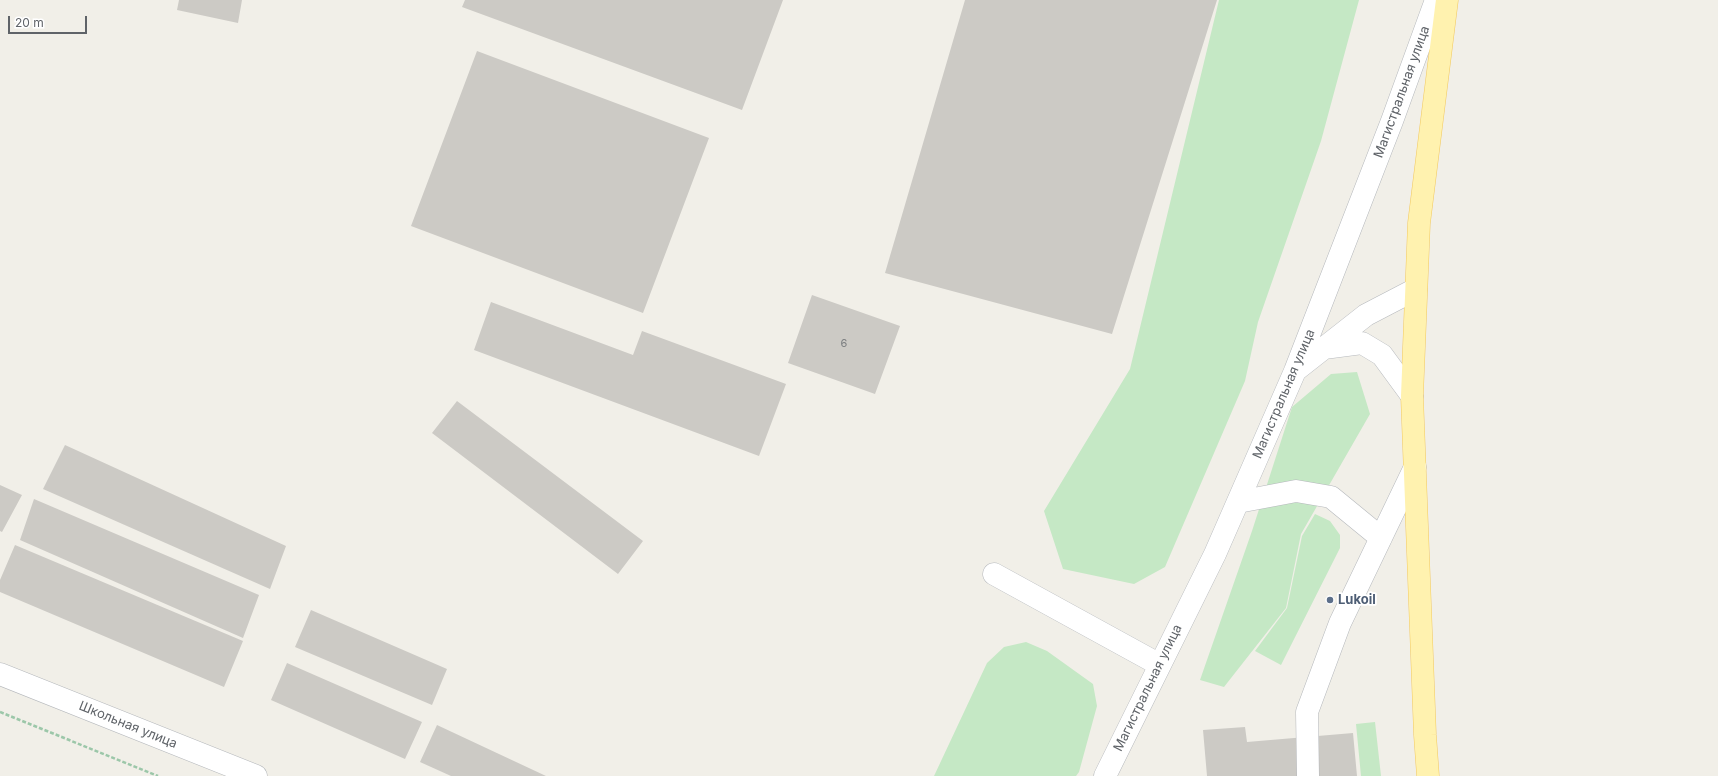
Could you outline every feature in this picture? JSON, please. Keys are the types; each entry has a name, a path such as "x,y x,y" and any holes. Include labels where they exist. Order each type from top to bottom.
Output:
{"main road":[{"path":"1428,776 1412,396 1419,223 1447,0"}],"street":[{"name":"Магистральная улица","path":"1105,776 1215,554 1295,371 1390,128 1436,0"},
{"path":"1295,371 1366,315 1416,289"},
{"path":"1324,348 1362,343 1382,355 1412,396"},
{"path":"1308,776 1307,712 1340,623 1415,467"},
{"path":"1238,502 1296,491 1331,497 1381,538"},
{"path":"994,574 1160,665"},
{"name":"Школьная улица","path":"0,674 256,776"}],"path":[{"path":"0,712 158,776"}],"green space":[{"path":"1219,0 1359,0 1321,141 1258,322 1245,381 1165,567 1134,584 1063,569 1044,511 1130,369"},
{"path":"1357,372 1370,414 1301,534 1286,608 1224,687 1200,680 1252,531 1292,407 1331,374"},
{"path":"1315,514 1330,521 1340,535 1340,548 1281,665 1255,651 1287,608 1302,536"},
{"path":"1026,642 1047,651 1093,684 1097,706 1079,772 1076,776 934,776 987,663 1004,647"},
{"path":"1375,722 1381,776 1361,776 1356,724"}],"building":[{"path":"179,0 242,0 238,23 177,10"},
{"path":"465,0 783,0 742,110 462,7"},
{"path":"965,0 1217,0 1112,334 885,273"},
{"path":"477,51 709,138 643,313 411,226"},
{"path":"812,295 900,326 875,394 788,363"},
{"path":"491,302 633,355 642,331 786,384 759,456 474,350"},
{"path":"457,401 643,541 618,574 432,433"},
{"path":"65,445 286,546 270,589 43,489"},
{"path":"0,485 22,495 2,532 0,531"},
{"path":"34,499 259,595 243,638 20,540"},
{"path":"15,545 243,641 224,687 0,592 0,580"},
{"path":"311,610 447,669 432,705 295,647"},
{"path":"287,663 422,722 405,759 271,700"},
{"path":"437,725 546,776 451,776 420,762"},
{"path":"1245,727 1247,742 1353,733 1357,776 1207,776 1203,730"}],"place":[{"name":"Lukoil","path":"1330,600"}]}
